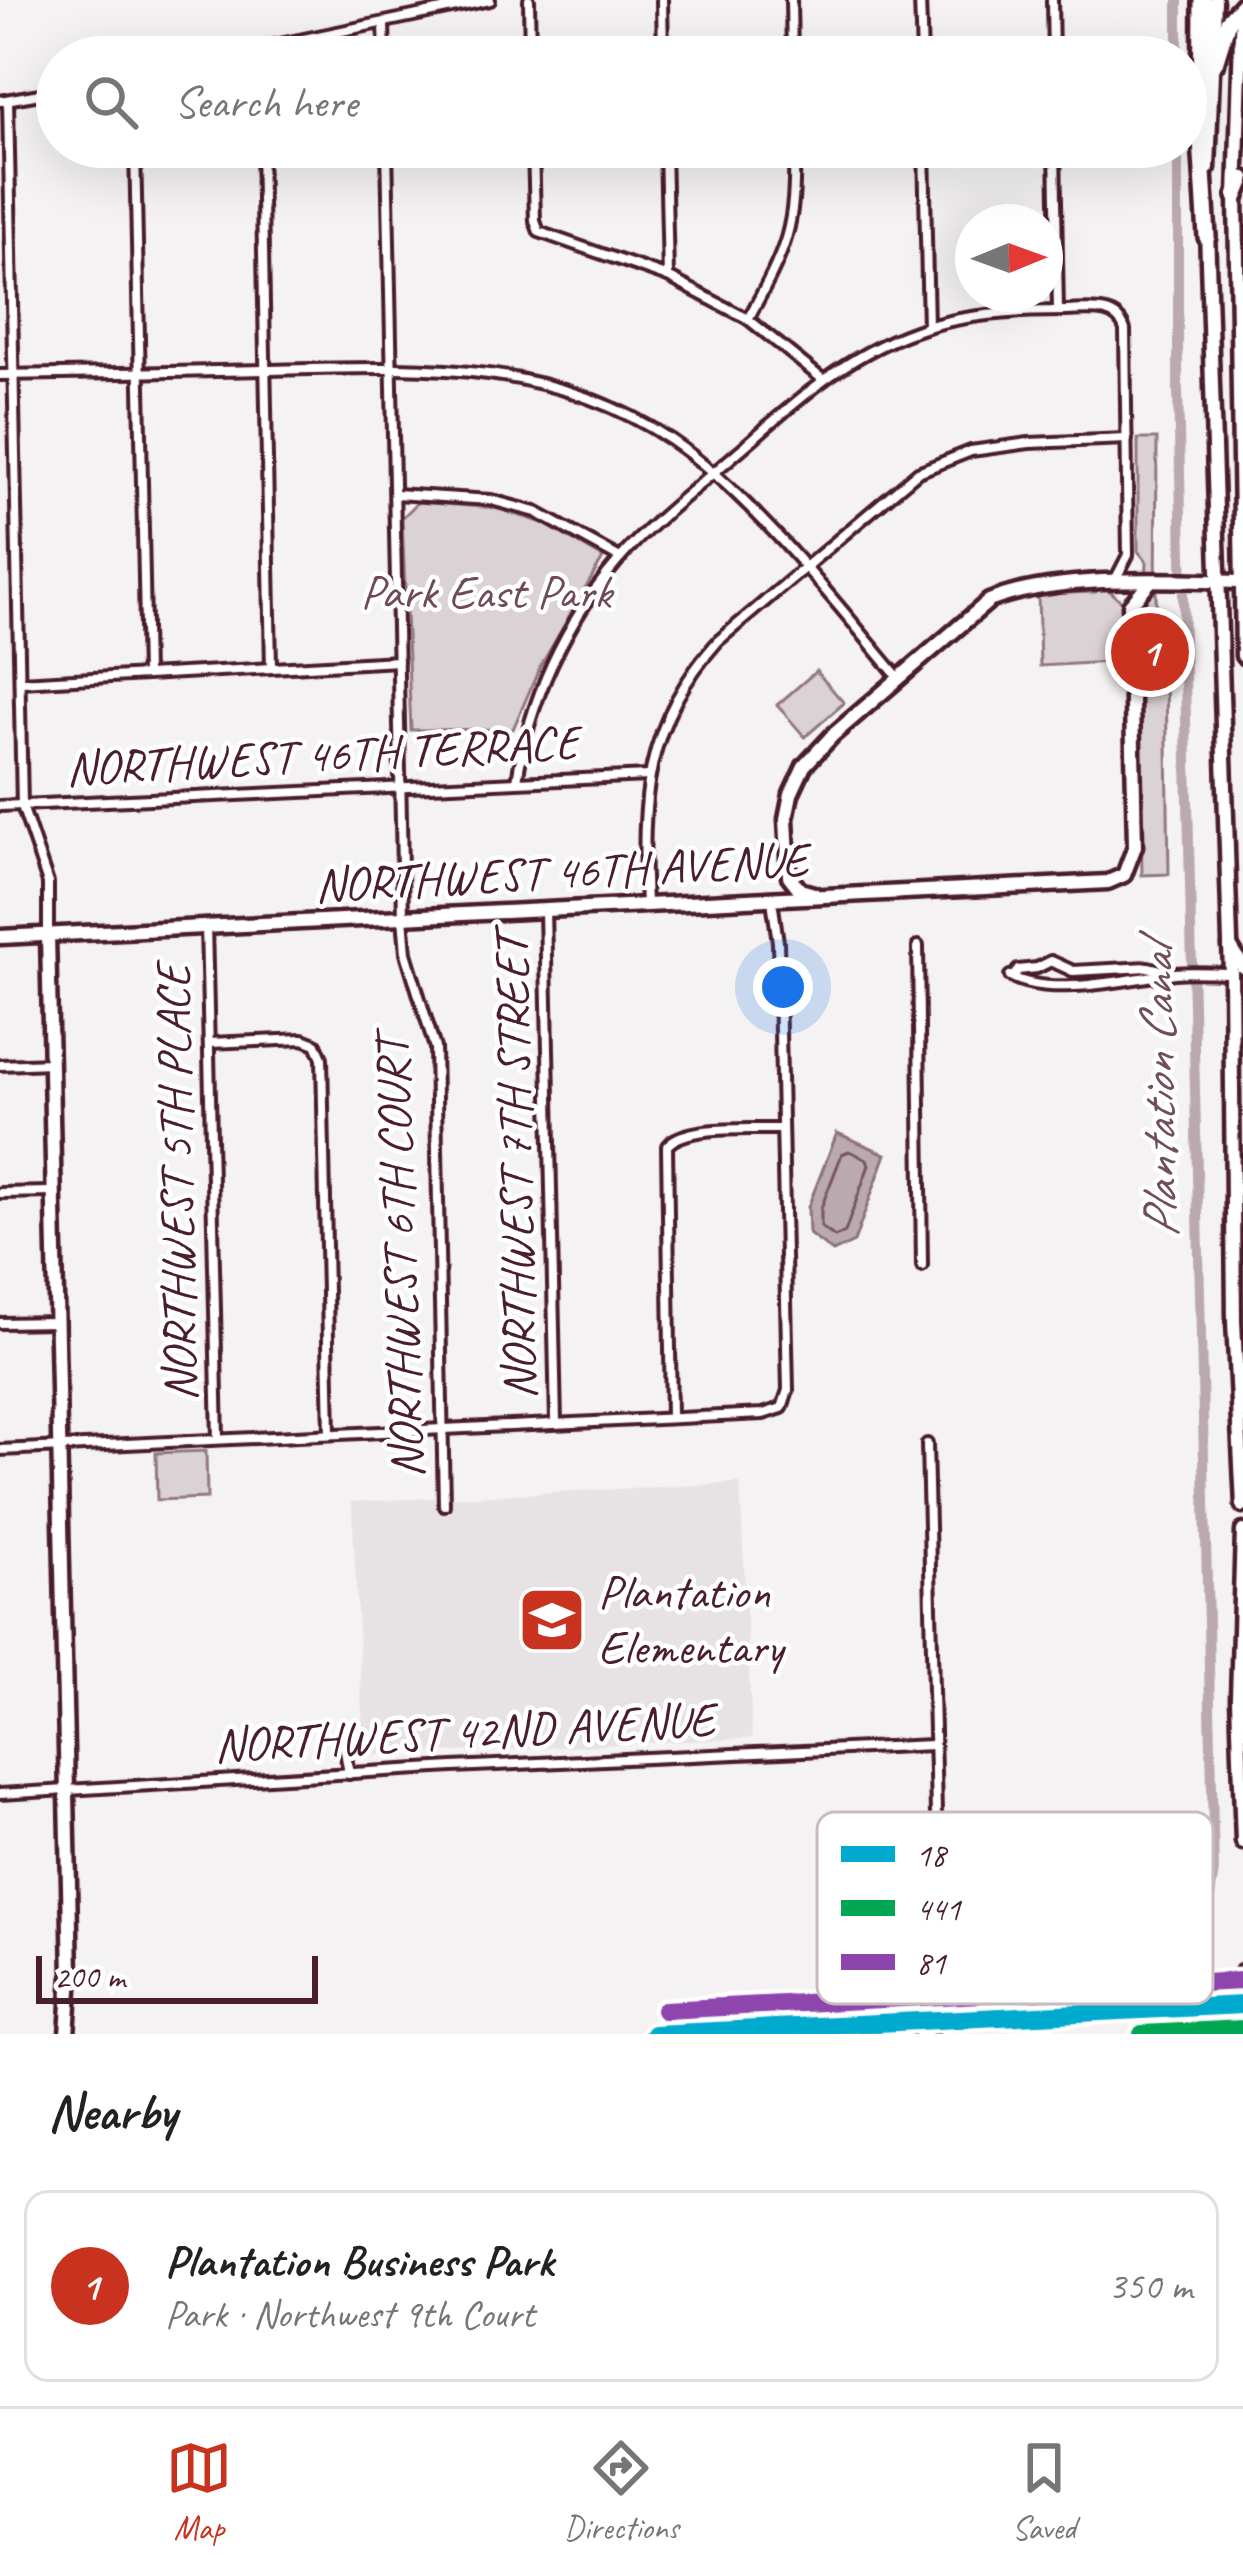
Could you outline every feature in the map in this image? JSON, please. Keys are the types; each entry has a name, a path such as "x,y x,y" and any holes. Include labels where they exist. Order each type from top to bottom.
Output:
{"highway":[{"path":"1202,0 1202,36"},
{"path":"1215,63 1228,21 1242,3"},
{"path":"1203,168 1207,238"},
{"path":"1236,196 1243,179"}],"street":[{"path":"332,36 490,0"},
{"path":"529,0 530,36"},
{"path":"662,0 663,36"},
{"path":"791,0 792,36"},
{"path":"920,0 921,36"},
{"path":"1052,0 1053,36"},
{"path":"1215,0 1207,238 1230,945 1239,974 1234,1282 1243,1506"},
{"path":"1242,3 1236,196 1243,656"},
{"path":"384,24 384,36"},
{"path":"36,95 4,101 5,233 14,375 22,806 48,883 71,2034"},
{"path":"135,168 146,675"},
{"path":"261,168 271,668"},
{"name":"NORTHWEST 6TH COURT","path":"388,168 403,917 406,953 435,1048 444,1505"},
{"path":"534,168 539,232 668,277 748,319 821,379"},
{"path":"665,168 668,277"},
{"path":"748,319 787,245 795,202 794,168"},
{"path":"924,168 928,327"},
{"path":"1055,168 1055,204"},
{"path":"1063,310 1111,312 1125,330 1128,555 1113,583"},
{"path":"517,781 525,730 538,693 592,595 620,558 821,379 928,327 1038,312"},
{"path":"0,375 473,369 574,393 627,414 715,473 898,677"},
{"path":"646,904 647,776 673,702 718,641 918,472 971,451 1029,443 1126,440"},
{"path":"395,494 490,500 536,512 620,558"},
{"path":"1128,555 1151,583"},
{"path":"0,1450 763,1414 782,1408 788,1390 782,1129 776,920 769,897 781,890 789,876 786,819 804,766 988,601 1017,590 1242,582"},
{"path":"1113,583 1130,604 1151,583"},
{"name":"NORTHWEST 46TH AVENUE","path":"0,938 1108,882 1124,875 1135,846 1130,604"},
{"path":"20,682 398,661"},
{"name":"NORTHWEST 46TH TERRACE","path":"0,806 647,776"},
{"path":"789,876 800,890 820,895"},
{"path":"776,920 781,907 793,899"},
{"name":"NORTHWEST 7TH STREET","path":"545,910 556,1423"},
{"name":"NORTHWEST 5TH PLACE","path":"206,925 218,1439"},
{"path":"918,946 922,1266"},
{"path":"1174,973 1148,967 1073,971 1051,961 1012,976 1058,989 1073,983 1130,982 1174,973 1239,974"},
{"path":"1037,968 1037,985"},
{"path":"209,1042 303,1039 316,1044 322,1058 330,1434"},
{"path":"0,1065 51,1063"},
{"path":"671,1418 666,1155 670,1140 686,1133 782,1129"},
{"path":"0,1193 53,1192"},
{"path":"1234,1282 1243,1300"},
{"path":"0,1323 56,1322"},
{"path":"927,1444 934,1812"},
{"path":"1243,1531 1238,1698 1243,1842"},
{"path":"344,1744 349,1774"},
{"name":"NORTHWEST 42ND AVENUE","path":"0,1794 932,1745"},
{"path":"1216,2007 1243,1972"},
{"path":"941,2004 941,2019"},
{"path":"653,2034 1243,2005"},
{"path":"921,2034 941,2019"}],"shaded area":[{"name":"Plantation Elementary","path":"740,1483 752,1738 364,1756 352,1502"}],"green space":[{"path":"1138,439 1157,439 1156,611 1166,678 1169,874 1142,875 1138,625 1145,607 1147,562 1138,551"},
{"name":"Park East Park","path":"418,502 495,508 543,523 603,558 540,667 513,729 411,730 402,518"},
{"path":"1102,584 1125,604 1126,661 1040,666 1038,594 1096,592"},
{"path":"816,671 844,703 805,737 777,705"},
{"path":"206,1451 207,1498 157,1500 156,1453"}],"water":[{"path":"837,1133 886,1154 854,1242 833,1252 809,1234 808,1207"}],"waterway":[{"name":"Plantation Canal","path":"1178,0 1178,36"},
{"name":"Plantation Canal","path":"1178,168 1178,391 1213,1812"},
{"name":"Plantation Canal","path":"1213,1830 1213,1878"},
{"name":"Plantation Canal","path":"1198,2004 1199,2034"}],"transit line":[{"name":"81","path":"1213,1982 1242,1981"},
{"name":"81","path":"664,2010 817,2002"},
{"name":"18","path":"654,2034 1243,2005"},
{"name":"441","path":"1142,2034 1243,2029"}],"place":[{"name":"Plantation Business Park","path":"1150,652"},
{"name":"Plantation Elementary","path":"552,1620"}]}
